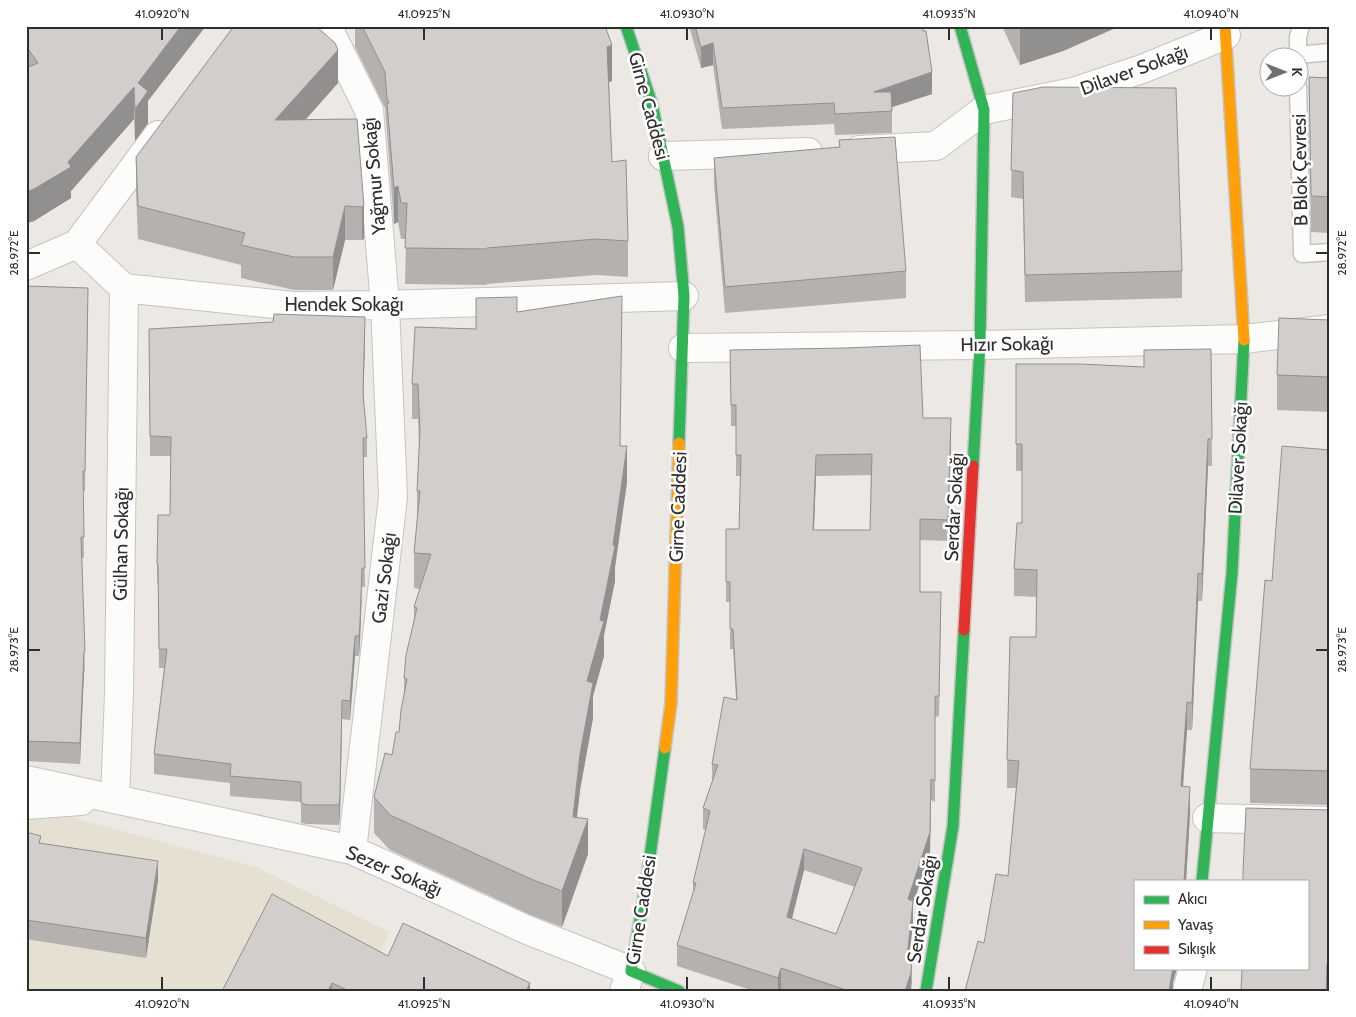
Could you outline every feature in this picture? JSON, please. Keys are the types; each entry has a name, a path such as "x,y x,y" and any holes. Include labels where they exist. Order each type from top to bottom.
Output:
{"street":[{"name":"Yağmur Sokağı","path":"327,26 369,110 385,305"},
{"name":"Girne Caddesi","path":"626,26 652,104 664,156 678,227 684,296 671,703 646,886 628,981"},
{"name":"Serdar Sokağı","path":"926,991 953,826 980,345 984,110 960,26"},
{"name":"Dilaver Sokağı","path":"664,156 816,152 936,146 984,110 1073,92 1142,69 1226,31 1244,339 1232,574 1202,880"},
{"path":"26,266 77,244 170,120"},
{"path":"77,244 124,288"},
{"name":"Hendek Sokağı","path":"124,288 293,306 684,296"},
{"name":"Gülhan Sokağı","path":"115,799 119,693 124,288"},
{"name":"Gazi Sokağı","path":"352,850 393,497 385,305"},
{"name":"Hızır Sokağı","path":"683,348 980,345 1244,339 1330,329"},
{"path":"1244,339 1330,341"},
{"name":"Sezer Sokağı","path":"26,780 352,850 525,930 628,981"},
{"path":"26,805 115,799"},
{"path":"1207,818 1330,821"},
{"path":"1186,991 1192,970"},
{"path":"628,981 679,991"}],"lane":[{"path":"1298,48 1301,26"},
{"path":"1308,55 1330,52"},
{"name":"B Blok Çevresi","path":"1298,98 1302,254 1330,252"}],"shaded area":[{"path":"26,805 256,867 390,932 361,991 26,991"}],"building":[{"path":"26,26 181,26 138,83 148,91 135,109 134,87 68,162 71,167 26,192 26,68 38,63 26,46"},
{"path":"234,26 316,26 335,43 338,50 275,120 357,119 364,206 345,206 333,257 294,257 241,245 245,233 138,206 136,157"},
{"path":"362,26 605,26 612,45 607,47 612,162 626,160 628,241 596,239 487,249 405,248 407,203 401,203 398,186 394,188 387,103 389,103 385,72"},
{"path":"695,26 922,26 923,31 926,31 932,72 874,92 891,92 892,111 835,114 834,103 722,108 713,43 701,47"},
{"path":"1309,77 1330,78 1330,197 1311,196"},
{"path":"1043,87 1176,88 1182,271 1025,275 1023,172 1011,170 1013,93"},
{"path":"895,137 906,271 725,287 714,158 840,147 839,140"},
{"path":"26,286 88,288 85,471 83,471 84,537 81,537 85,651 80,743 26,741"},
{"path":"622,296 620,446 627,446 613,545 615,546 600,620 604,621 587,681 593,683 580,754 573,817 588,819 562,891 531,879 390,815 374,797 385,753 392,755 396,732 399,732 407,679 404,678 406,655 417,608 414,607 431,554 414,553 420,491 417,491 420,431 418,384 412,384 415,327 476,329 476,298 517,297 517,312"},
{"path":"274,314 365,317 363,394 367,438 363,438 365,568 362,568 359,636 355,636 350,701 342,700 339,805 307,805 301,803 301,782 230,776 231,764 154,754 167,649 159,649 158,515 170,515 171,437 150,436 149,329 273,322"},
{"path":"1279,318 1330,320 1330,377 1277,375"},
{"path":"920,345 923,418 951,418 948,520 920,519 920,592 941,592 939,696 935,696 935,781 931,779 930,832 908,899 913,901 907,958 912,959 911,973 905,991 849,991 781,968 778,978 677,945 696,883 693,883 710,811 703,808 718,765 712,764 724,697 737,700 733,629 730,629 730,582 726,582 726,529 739,529 741,455 736,455 736,405 731,405 730,350","holes":["872,454 870,530 813,530 816,455","804,849 862,868 836,934 787,917"]},
{"path":"1211,349 1212,439 1208,439 1202,574 1198,573 1192,703 1187,702 1181,786 1190,787 1184,880 1134,880 1134,970 1173,970 1169,991 965,991 978,941 984,943 996,874 1008,876 1019,761 1007,760 1010,637 1036,637 1037,570 1014,569 1017,523 1022,523 1022,444 1016,444 1016,364 1144,367 1144,350"},
{"path":"1282,446 1330,450 1330,771 1250,769 1265,580 1272,581"},
{"path":"1246,808 1330,810 1330,964 1327,964 1326,991 1241,991 1242,970 1308,970 1308,880 1243,880"},
{"path":"26,832 41,836 39,843 158,861 146,938 26,920"},
{"path":"272,894 388,956 403,923 530,983 526,991 349,991 332,983 328,991 222,991"}],"traffic: fast":[{"path":"626,26 652,104 678,227 684,296 679,443"},
{"path":"960,26 984,110 980,345 973,466"},
{"path":"1202,880 1232,573 1244,340"},
{"path":"926,991 953,826 964,630"},
{"path":"665,748 646,885 631,971 679,991"}],"traffic: slow":[{"path":"1225,26 1244,340"},
{"path":"665,748 671,703 679,443"}],"traffic: jam":[{"path":"964,630 973,466"}]}
